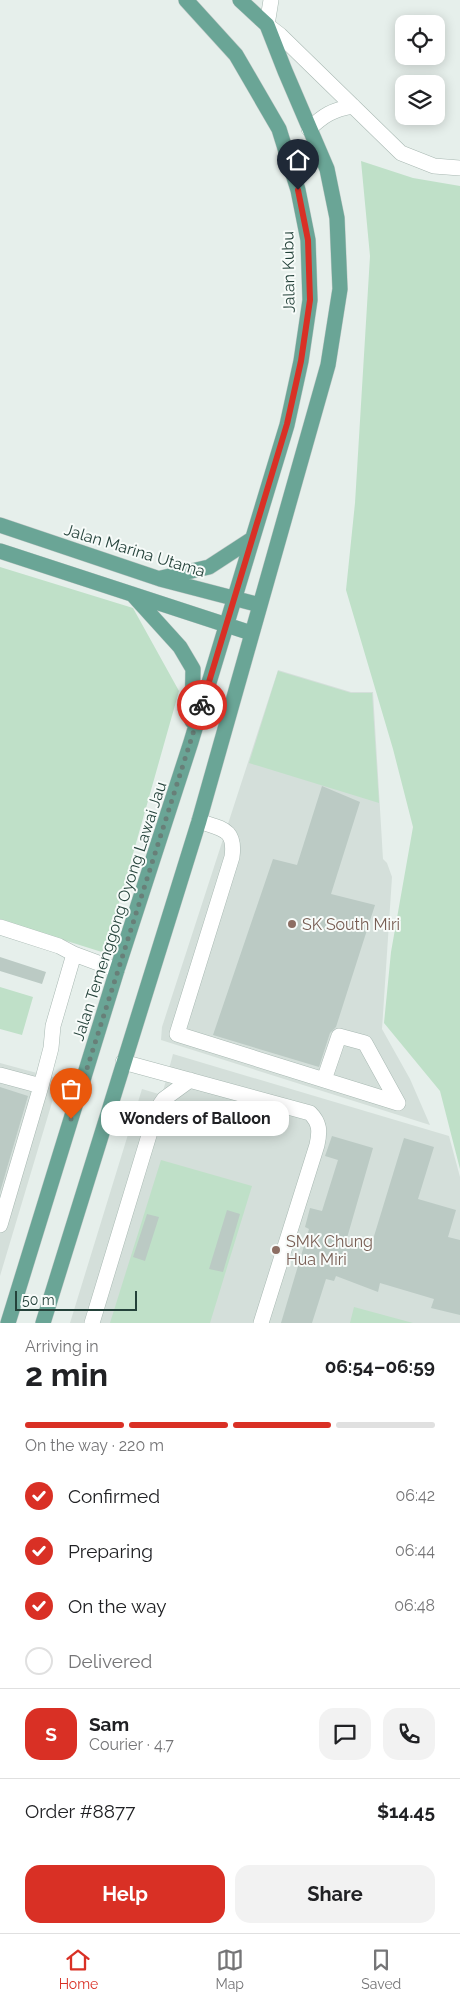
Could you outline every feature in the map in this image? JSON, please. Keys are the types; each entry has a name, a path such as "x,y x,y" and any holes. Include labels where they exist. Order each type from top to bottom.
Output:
{"main road":[{"name":"Jalan Kubu","path":"186,0 236,55 279,129 298,190 308,240 310,300 301,361 287,424 226,624"},
{"path":"43,1323 199,821 328,365 340,289 337,218 327,169 267,25 240,0"},
{"name":"Jalan Marina Utama","path":"0,525 160,579 260,605"},
{"path":"160,579 209,567 252,539"},
{"path":"0,551 251,633"},
{"path":"131,593 180,647 193,669 191,742"},
{"name":"Jalan Temenggong Oyong Lawai Jau","path":"8,1323 117,970 191,742 226,624"}],"street":[{"path":"271,0 267,25 280,34 401,153 434,166 460,168"},
{"path":"309,129 320,118 334,110 352,106"},
{"path":"199,821 226,830 232,838 234,847 177,1034 361,1092 398,1103 365,1043 339,1036 324,1080"},
{"path":"0,927 59,946 74,954 117,970"},
{"path":"0,1225 42,1086 51,1048 53,1026 74,954"},
{"path":"123,1062 310,1113 318,1121 320,1132 317,1144 261,1323"},
{"path":"0,1075 42,1086"},
{"path":"92,1323 157,1109 164,1099 190,1080"}],"shaded area":[{"name":"SK South Miri","path":"278,670 351,692 373,692 383,859 387,863 392,877 382,1029 410,1079 430,1125 161,1040 162,1027"},
{"name":"SMK Chung Hua Miri","path":"173,1054 449,1136 460,1177 460,1323 70,1323 142,1089 162,1095"},
{"path":"0,1063 59,1079 0,1276"}],"green space":[{"path":"361,161 413,178 460,186 460,1169 440,1091 384,1023 391,952 413,827 393,749 346,590 355,503 370,256"},
{"path":"0,567 133,608 179,691 105,953 0,920"},
{"path":"278,671 351,693 372,693 379,803 249,763"},
{"path":"0,987 33,997 22,1035 0,1029"},
{"path":"161,1160 252,1186 210,1323 110,1323"},
{"path":"354,1307 413,1323 350,1323"}],"building":[{"path":"322,786 360,802 331,894 375,905 336,1027 330,1033 319,1067 213,1035 273,859 297,865"},
{"path":"0,957 46,972 42,984 0,971"},
{"path":"0,1087 28,1096 0,1192"},
{"path":"332,1136 373,1148 347,1238 371,1246 404,1138 434,1147 418,1199 456,1210 448,1237 460,1240 460,1315 431,1308 434,1299 380,1283 378,1292 336,1276 334,1281 326,1279 312,1323 281,1323 309,1229 305,1227 310,1208 322,1211 338,1160 325,1156"},
{"path":"227,1210 240,1214 223,1272 209,1269"},
{"path":"147,1214 159,1217 145,1261 133,1257"}],"way so far":[{"path":"71,1119 202,705"}],"place":[{"name":"SK South Miri","path":"292,924"},
{"name":"Wonders of Balloon","path":"71,1119"},
{"name":"SMK Chung Hua Miri","path":"276,1250"}],"route":[{"path":"202,705 287,424 301,361 310,300 308,240 298,190"}]}
